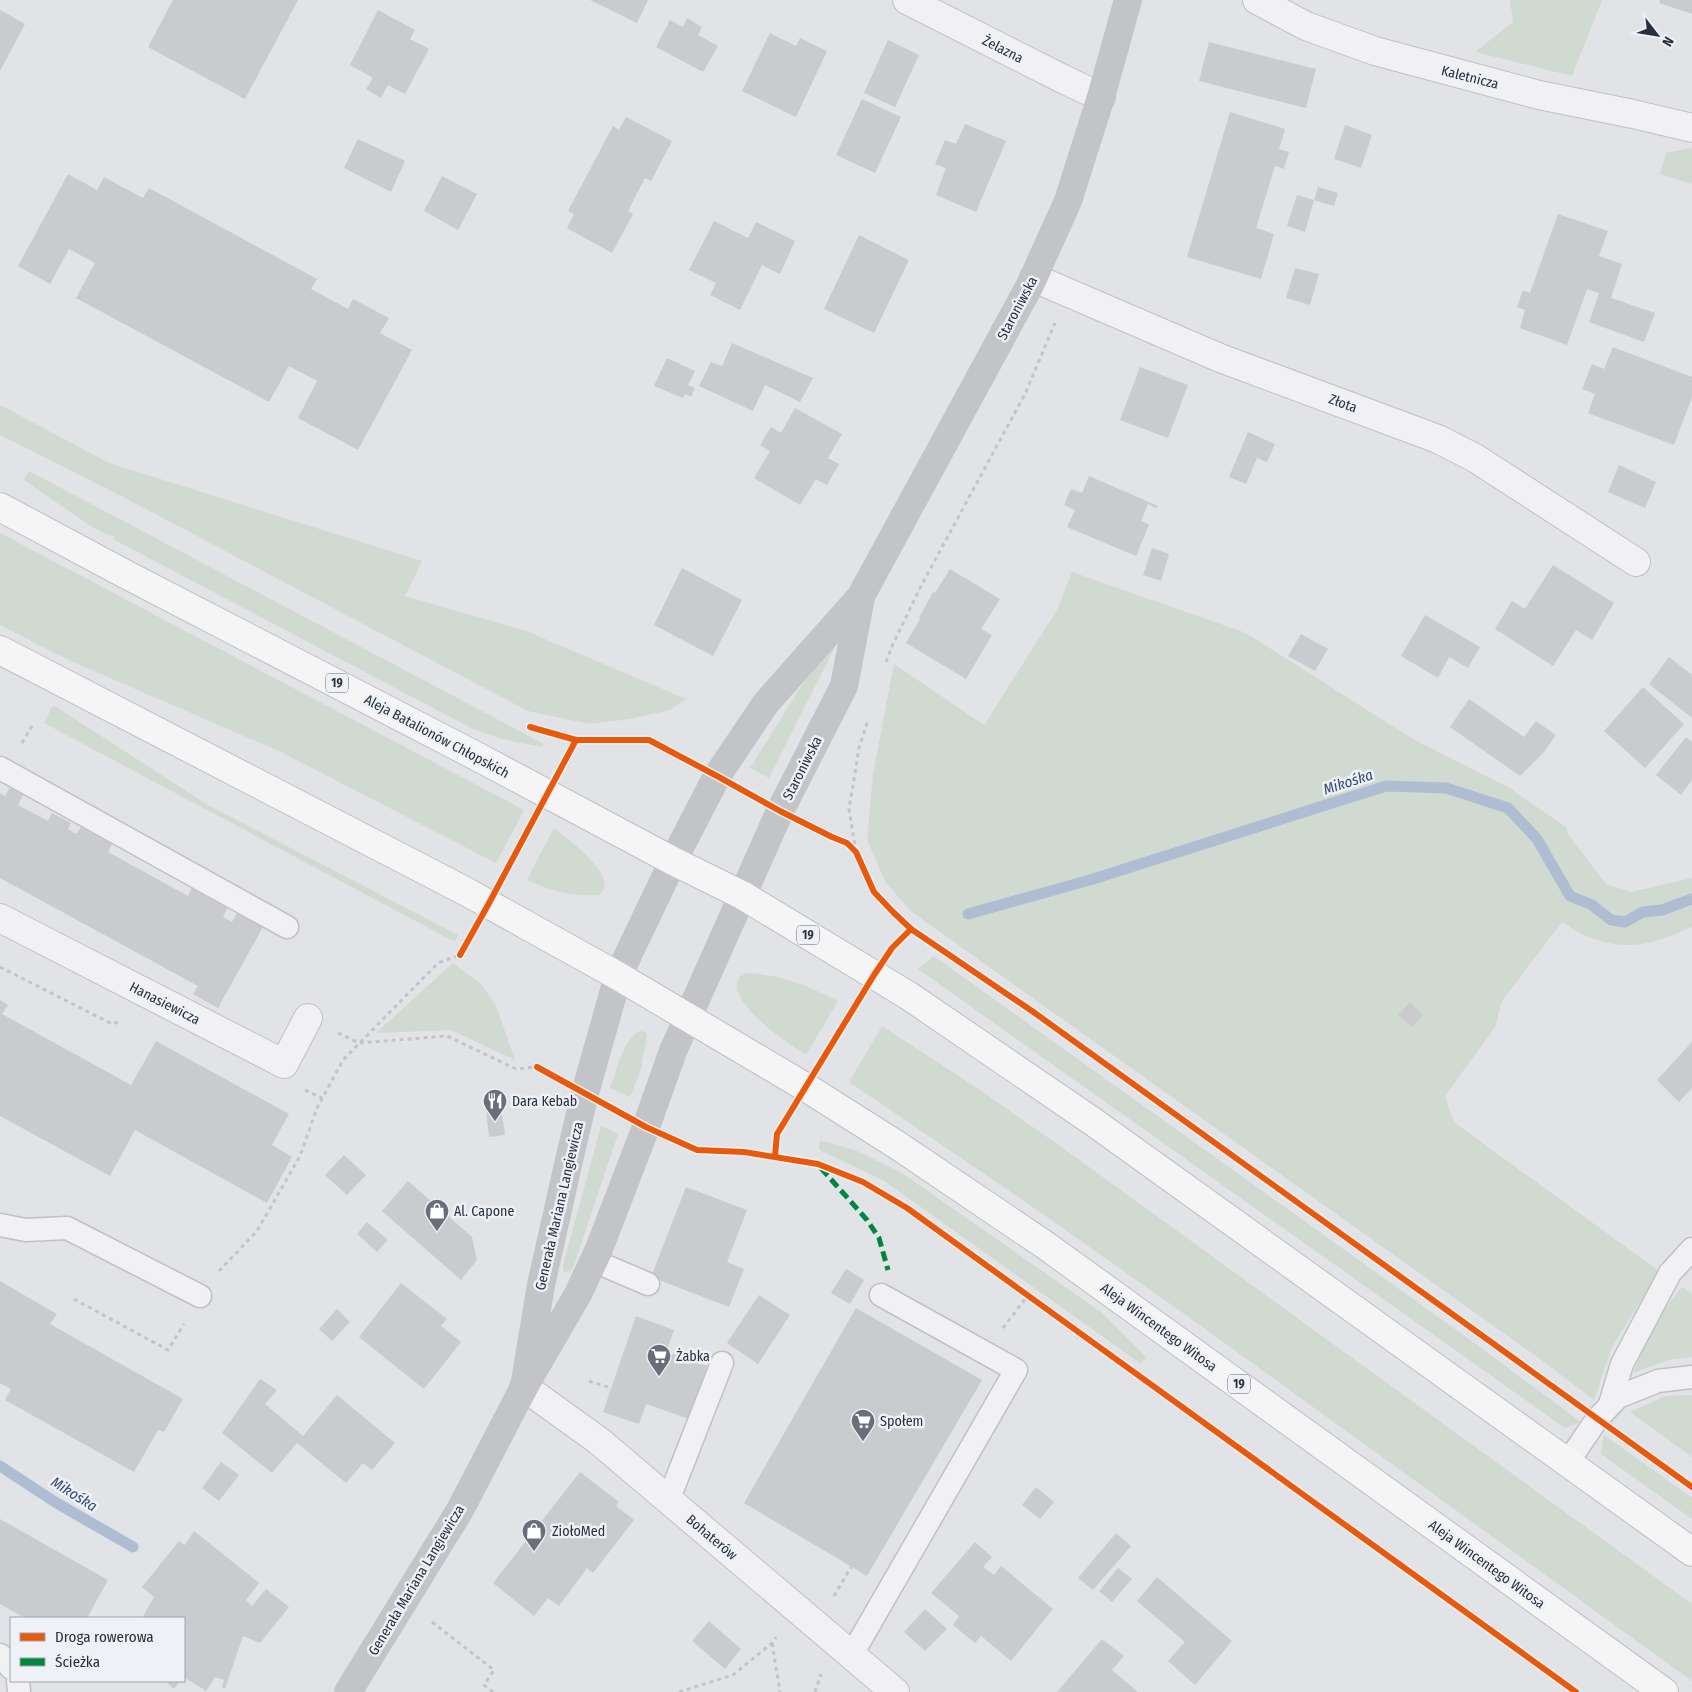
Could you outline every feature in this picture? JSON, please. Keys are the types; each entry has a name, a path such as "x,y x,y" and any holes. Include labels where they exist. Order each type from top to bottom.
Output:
{"main road":[{"name":"Aleja Batalionów Chłopskich","path":"0,507 470,752 673,861 742,895"},
{"name":"19","path":"0,650 447,882 689,1017"},
{"name":"19","path":"742,895 909,996 1060,1099 1692,1552"},
{"name":"Aleja Wincentego Witosa","path":"689,1017 897,1145 1045,1245 1664,1692"}],"street":[{"name":"Żelazna","path":"907,0 1101,97"},
{"name":"Staroniwska","path":"673,861 717,776 766,703 861,596 1034,278 1068,201 1101,97 1128,0"},
{"name":"Kaletnicza","path":"1257,0 1306,26 1375,51 1539,95 1692,128"},
{"name":"Złota","path":"1034,278 1220,358 1438,439 1475,458 1636,562"},
{"name":"Staroniwska","path":"689,1017 780,811 844,686 861,596"},
{"name":"Generała Mariana Langiewicza","path":"524,1387 541,1285 570,1156 585,1093 618,976 673,861"},
{"name":"Hanasiewicza","path":"0,918 284,1064 308,1018"},
{"name":"Generała Mariana Langiewicza","path":"348,1692 460,1510 524,1387 578,1294 594,1261 673,1051 689,1017"},
{"name":"Bohaterów","path":"524,1387 599,1441 895,1692"}],"lane":[{"path":"0,768 287,927"},
{"path":"0,1224 26,1230 67,1228 200,1296"},
{"path":"1610,1404 1622,1364 1670,1273 1692,1249"},
{"path":"594,1261 648,1284"},
{"path":"852,1656 1016,1370 881,1295"},
{"path":"668,1501 722,1363"},
{"path":"1568,1462 1597,1419 1618,1397 1658,1381 1692,1377"},
{"path":"0,1655 6,1659 10,1666"}],"path":[{"path":"884,668 893,644 922,586 1025,394 1069,293"},
{"path":"856,852 849,809 859,748 870,712"},
{"path":"74,1299 168,1350 209,1281 257,1231 300,1156 317,1108 343,1060 438,963 460,955"},
{"path":"359,1043 447,1036 516,1069 537,1067"},
{"path":"1015,1312 1028,1295"},
{"path":"588,1381 611,1388"},
{"path":"830,1604 851,1567"},
{"path":"405,1600 494,1670 484,1685 493,1692"},
{"path":"679,1692 733,1675 772,1644 777,1636"},
{"path":"772,1644 780,1692"},
{"path":"815,1692 821,1673"}],"shaded area":[{"path":"1510,0 1602,0 1572,76 1475,52 1513,22"},
{"path":"1692,148 1692,184 1660,174 1666,153"},
{"path":"0,405 109,463 422,561 405,596 526,631 686,699 670,710 630,719 589,724 528,711 127,499 0,435"},
{"path":"29,471 544,744 542,747 502,739 473,729 113,539 115,536 105,534 89,525 24,480"},
{"path":"0,533 524,810 496,863 281,752 80,665 0,625"},
{"path":"1072,572 1246,633 1411,738 1508,787 1567,828 1567,833 1606,884 1631,892 1692,878 1692,927 1666,938 1630,945 1604,942 1586,936 1562,922 1502,1001 1495,1027 1445,1096 1455,1123 1659,1271 1611,1349 1594,1400 1536,1356 912,912 886,883 867,840 873,774 894,664 984,725 1057,610"},
{"path":"835,632 839,639 769,778 750,768"},
{"path":"53,705 208,805 458,935 455,942 44,723"},
{"path":"554,828 586,854 600,871 605,887 600,895 581,895 563,892 527,880"},
{"path":"934,956 1480,1347 1581,1422 1565,1428 918,969"},
{"path":"453,963 482,985 496,1006 515,1060 451,1030 376,1033"},
{"path":"747,973 783,978 816,990 838,1001 806,1055 766,1026 748,1008 737,988 739,977"},
{"path":"882,1026 977,1088 1060,1146 1692,1604 1692,1681 1183,1313 1020,1198 849,1082"},
{"path":"640,1031 645,1032 647,1036 640,1072 630,1097 610,1088 624,1049"},
{"path":"601,1126 618,1134 574,1265 571,1271 565,1272 563,1265"},
{"path":"820,1140 857,1151 902,1173 1101,1312 1146,1357 1141,1364 883,1180 819,1150"},
{"path":"1682,1287 1692,1294 1692,1357 1668,1360 1633,1373 1655,1321"},
{"path":"1692,1395 1692,1457 1630,1412 1665,1396"},
{"path":"1604,1435 1692,1498 1692,1519 1601,1454"}],"building":[{"path":"173,0 298,0 245,99 148,47"},
{"path":"590,0 648,0 637,23"},
{"path":"1660,0 1692,0 1692,14 1659,3"},
{"path":"0,10 25,24 0,71"},
{"path":"378,10 415,30 410,39 429,49 405,94 388,85 381,98 366,89 373,78 350,65"},
{"path":"687,18 702,27 698,35 718,46 703,72 656,47 670,20 683,27"},
{"path":"770,33 796,46 800,38 827,51 796,117 742,91"},
{"path":"888,40 919,55 895,107 864,93"},
{"path":"1209,42 1316,69 1306,108 1199,81"},
{"path":"862,99 901,117 875,173 836,155"},
{"path":"1230,112 1285,129 1279,149 1289,152 1284,169 1275,166 1256,228 1274,234 1261,279 1187,257"},
{"path":"626,117 672,141 651,181 645,178 628,211 633,214 612,253 567,228 574,214 568,211 613,126 619,130"},
{"path":"965,124 1006,141 976,212 936,195 946,168 935,164 945,140 956,144"},
{"path":"1345,125 1372,135 1361,168 1334,159"},
{"path":"358,139 405,161 391,192 344,168"},
{"path":"68,174 97,190 104,177 143,198 149,188 317,279 311,289 348,309 353,299 389,318 380,333 412,350 358,450 298,418 317,381 289,366 269,402 76,298 95,263 69,249 50,284 18,266"},
{"path":"442,176 477,194 458,230 424,211"},
{"path":"1318,187 1338,193 1334,206 1314,200"},
{"path":"1297,195 1314,200 1305,232 1287,226"},
{"path":"1558,214 1608,231 1599,256 1622,264 1611,298 1655,313 1644,342 1589,322 1599,293 1587,289 1567,345 1520,328 1525,310 1517,307 1523,290 1530,293"},
{"path":"714,221 748,238 756,222 795,241 780,274 762,265 740,310 710,295 716,283 689,270"},
{"path":"859,235 909,260 874,333 824,309"},
{"path":"1295,268 1319,274 1310,305 1286,298"},
{"path":"732,343 813,378 800,402 765,385 753,411 699,386 711,362 722,366"},
{"path":"1613,347 1692,377 1692,397 1674,445 1588,413 1595,394 1582,389 1592,364 1604,369"},
{"path":"667,358 695,371 688,385 695,388 691,397 685,394 683,398 654,386"},
{"path":"1140,367 1188,385 1168,438 1120,420"},
{"path":"795,408 842,434 828,458 839,464 827,485 816,479 800,505 754,478 770,451 760,445 771,427 781,433"},
{"path":"1248,432 1275,444 1267,462 1257,458 1246,484 1229,477"},
{"path":"1619,465 1656,482 1645,508 1608,492"},
{"path":"1089,476 1158,506 1156,508 1148,504 1141,521 1149,525 1136,556 1067,527 1075,510 1064,505 1071,489 1082,493"},
{"path":"1152,548 1169,554 1161,581 1143,575"},
{"path":"1553,565 1614,603 1592,640 1576,630 1553,666 1495,629 1512,601 1525,609"},
{"path":"682,568 742,600 713,656 654,625"},
{"path":"950,569 1000,599 981,629 992,635 966,679 906,643 933,592 935,593"},
{"path":"1425,615 1480,647 1468,668 1449,657 1438,678 1401,656"},
{"path":"1301,634 1328,649 1315,671 1288,656"},
{"path":"1669,657 1692,675 1692,718 1649,684"},
{"path":"1643,687 1684,724 1645,768 1604,731"},
{"path":"1469,699 1524,737 1536,721 1556,735 1544,752 1520,776 1450,727"},
{"path":"1686,737 1692,742 1692,780 1681,795 1656,775"},
{"path":"10,788 23,795 18,805 48,821 52,813 71,823 68,829 76,834 81,827 112,844 108,852 188,896 192,887 228,907 223,917 232,922 237,913 263,927 218,1008 193,994 198,986 0,878 0,793 5,796"},
{"path":"0,1000 8,1005 2,1014 131,1085 156,1041 289,1114 272,1145 292,1157 267,1203 135,1130 110,1176 0,1116"},
{"path":"1410,1002 1423,1015 1412,1027 1398,1015"},
{"path":"1692,1042 1692,1088 1679,1102 1657,1080"},
{"name":"Dara Kebab","path":"501,1107 505,1135 489,1137 486,1109"},
{"path":"344,1155 366,1175 347,1195 325,1175"},
{"path":"408,1181 472,1237 477,1260 461,1280 382,1211"},
{"path":"686,1187 747,1210 727,1262 744,1269 729,1307 651,1277"},
{"path":"367,1222 388,1240 377,1252 357,1234"},
{"path":"846,1269 864,1280 850,1304 831,1293"},
{"path":"0,1281 57,1314 50,1324 183,1399 164,1432 158,1430 134,1472 5,1400 11,1389 0,1383"},
{"path":"401,1283 447,1319 441,1326 461,1342 424,1389 359,1337"},
{"path":"759,1295 790,1315 758,1364 727,1343"},
{"name":"Społem","path":"856,1308 982,1380 867,1576 744,1503"},
{"path":"337,1309 350,1322 332,1341 319,1329"},
{"name":"Żabka","path":"636,1316 674,1330 666,1352 707,1366 689,1419 646,1404 639,1424 603,1412"},
{"path":"260,1379 277,1390 265,1404 303,1436 337,1395 395,1443 372,1470 363,1463 346,1483 297,1443 272,1473 222,1433"},
{"path":"221,1462 239,1475 219,1501 202,1488"},
{"path":"580,1472 619,1502 616,1506 634,1520 593,1573 587,1568 559,1606 548,1598 534,1616 493,1583"},
{"path":"1036,1487 1054,1502 1040,1519 1022,1505"},
{"path":"0,1519 108,1580 88,1617 23,1617 0,1604"},
{"path":"194,1531 259,1583 246,1600 252,1606 266,1589 289,1607 260,1643 243,1636 225,1689 222,1687 224,1680 215,1677 206,1691 185,1678 185,1617 143,1617 154,1597 142,1587 179,1541 185,1545"},
{"path":"1116,1533 1131,1546 1093,1590 1078,1578"},
{"path":"975,1542 992,1557 983,1567 994,1575 1001,1566 1053,1609 1011,1661 981,1636 975,1643 953,1625 959,1616 931,1593"},
{"path":"1118,1568 1132,1579 1112,1602 1099,1591"},
{"path":"1157,1577 1232,1641 1195,1685 1168,1661 1185,1642 1137,1601"},
{"path":"925,1609 947,1629 925,1651 904,1632"},
{"path":"709,1621 741,1649 725,1669 692,1641"},
{"path":"1102,1639 1124,1656 1112,1670 1138,1692 1057,1692"},
{"path":"166,1682 179,1682 174,1689"}],"waterway":[{"name":"Mikośka","path":"968,914 1090,880 1386,786 1446,788 1508,808 1537,839 1570,896 1592,905 1611,920 1625,922 1643,912 1662,910 1692,899"},
{"name":"Mikośka","path":"0,1466 55,1502 133,1547"}],"marked path":[{"path":"821,1168 867,1220 879,1238 888,1270"}],"cycle path":[{"path":"530,727 576,740 649,740 780,811 847,843 856,852 874,892 911,929 1032,1011 1692,1487"},
{"path":"460,955 576,740"},
{"path":"775,1156 777,1134 874,975 892,948 911,929"},
{"path":"537,1067 646,1127 697,1150 744,1152 818,1164 863,1182 907,1208 1576,1692"}],"place":[{"name":"Dara Kebab","path":"495,1122"},
{"name":"Al. Capone","path":"437,1232"},
{"name":"Żabka","path":"659,1377"},
{"name":"Społem","path":"863,1442"},
{"name":"ZiołoMed","path":"534,1552"}]}
